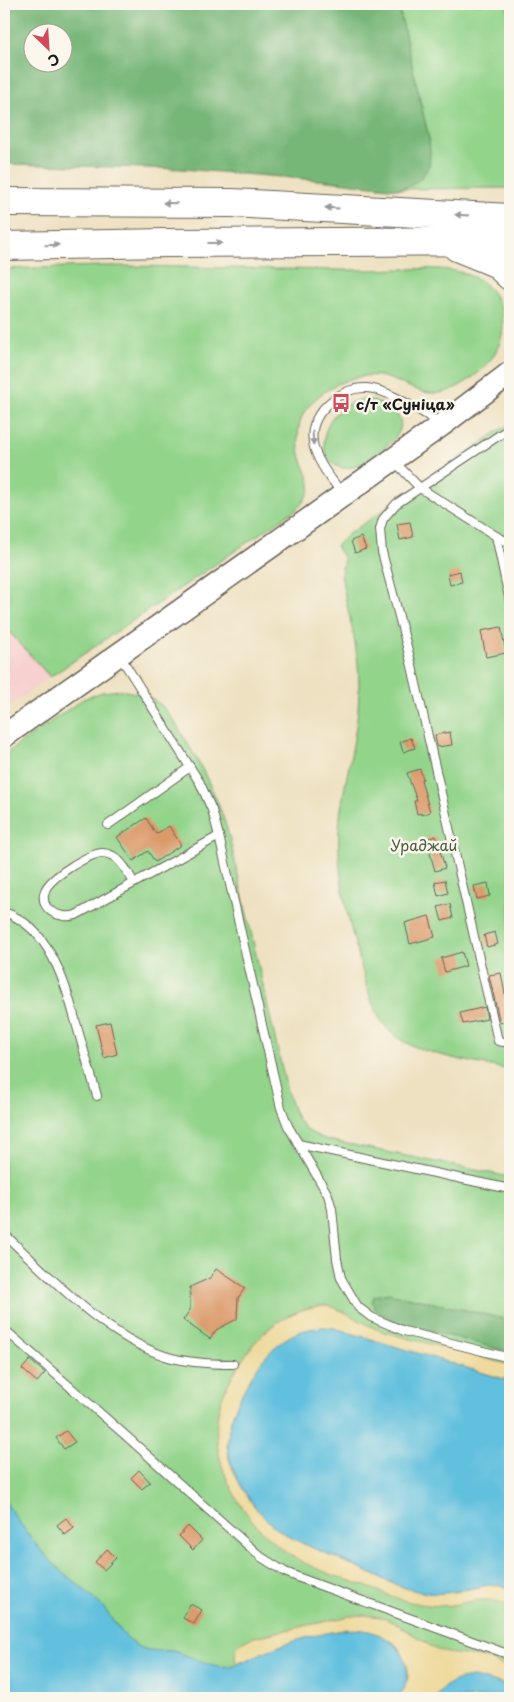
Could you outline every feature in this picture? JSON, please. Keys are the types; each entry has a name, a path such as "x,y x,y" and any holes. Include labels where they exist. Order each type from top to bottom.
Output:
{"highway":[{"path":"4,202 232,203 510,218"},
{"path":"438,241 481,256 496,264 510,276"},
{"path":"4,246 510,241"}],"street":[{"path":"4,736 443,424 510,373"}],"lane":[{"path":"343,495 321,465 312,442 312,430 316,419 322,409 335,397 355,389 367,388 380,391 443,424"},
{"path":"510,428 396,504 383,519 380,529 382,552 414,671 498,1041 510,1043"},
{"path":"393,459 420,488 510,543"},
{"path":"496,536 510,602"},
{"path":"119,654 190,767 206,797 219,836 282,1108 288,1126 328,1195 332,1209 337,1259 341,1278 358,1307 370,1317 404,1331 510,1358"},
{"path":"108,825 190,767"},
{"path":"134,883 115,857 102,853 85,859 53,879 44,892 44,898 50,911 69,918 76,915 134,883 219,836"},
{"path":"4,912 24,922 45,945 52,957 67,991 97,1096"},
{"path":"298,1144 510,1188"},
{"path":"4,1234 76,1300 101,1320 144,1347 165,1356 189,1361 233,1364"},
{"path":"4,1329 272,1565 300,1578 510,1654"}],"shaded area":[{"path":"4,626 50,677 4,710"}],"green space":[{"path":"4,4 398,4 429,139 429,166 422,177 412,185 397,189 328,181 182,169 4,164"},
{"path":"398,4 506,4 510,20 510,188 397,189 412,185 430,154 429,139"},
{"path":"101,266 448,270 475,278 490,290 500,307 503,326 502,335 491,359 479,372 451,390 442,393 418,390 387,378 365,376 343,382 322,393 307,408 299,426 298,439 301,458 308,476 310,488 307,496 298,508 50,677 4,626 4,269"},
{"path":"363,399 387,406 393,411 401,424 399,431 390,443 365,462 353,467 340,467 331,462 326,453 324,440 327,428 334,415 346,405"},
{"name":"Ураджай","path":"510,423 510,1070 436,1054 409,1044 390,1032 378,1016 370,997 351,930 340,870 339,829 355,734 359,674 341,574 344,559 336,546 347,535"},
{"path":"121,690 149,698 159,703 166,711 175,722 192,751 217,800 230,840 287,1091 300,1122 311,1132 328,1140 510,1177 510,1698 4,1698 4,755 83,699 102,692"},
{"path":"389,1293 510,1320 510,1352 393,1321 375,1309 372,1302 374,1296"}],"sand":[{"path":"327,1305 384,1332 510,1365 510,1381 334,1328 271,1351 251,1377 236,1407 231,1420 227,1445 234,1473 253,1505 302,1543 394,1584 428,1593 455,1592 493,1584 510,1587 510,1606 487,1600 447,1606 420,1604 400,1599 325,1572 294,1557 269,1538 254,1523 230,1487 222,1467 217,1425 220,1404 232,1376 258,1339 278,1322 300,1310"},
{"path":"350,1616 380,1617 396,1623 435,1649 447,1653 486,1658 510,1669 510,1687 497,1682 440,1692 437,1698 398,1698 408,1678 408,1669 400,1649 393,1642 347,1629 281,1646 236,1664 235,1655 238,1645 250,1638"}],"water":[{"path":"324,1327 334,1328 510,1381 510,1587 490,1585 438,1594 408,1589 388,1582 293,1539 271,1524 251,1501 237,1477 229,1452 229,1428 238,1402 259,1365 276,1346 286,1338 297,1333"},
{"path":"4,1500 46,1556 101,1605 128,1639 143,1649 172,1651 208,1664 230,1666 264,1652 316,1635 336,1631 360,1630 374,1633 387,1639 397,1647 404,1658 407,1670 405,1684 398,1698 4,1698"},
{"path":"473,1677 510,1686 510,1698 437,1698 443,1688 452,1682"}],"building":[{"path":"410,522 413,537 400,540 397,524"},
{"path":"361,537 366,549 355,553 351,541"},
{"path":"460,571 462,582 450,585 448,574"},
{"path":"501,627 506,653 486,657 481,631"},
{"path":"450,732 452,745 437,747 435,735"},
{"path":"411,738 415,748 403,752 400,742"},
{"path":"420,769 423,779 421,780 430,812 421,815 421,813 417,814 414,801 417,801 407,773"},
{"path":"146,818 156,834 169,826 181,845 155,862 148,851 133,861 117,837"},
{"path":"436,836 445,868 435,871 426,839"},
{"path":"445,880 448,893 438,896 435,882"},
{"path":"488,883 490,896 477,899 474,886"},
{"path":"450,904 453,918 442,921 438,907"},
{"path":"429,916 435,937 410,944 405,923"},
{"path":"495,932 498,944 487,947 484,935"},
{"path":"462,952 466,966 445,972 441,958"},
{"path":"501,973 505,994 509,994 510,1020 500,1023 489,975"},
{"path":"485,1007 487,1019 463,1024 460,1013"},
{"path":"110,1022 117,1054 104,1058 96,1025"},
{"path":"216,1269 245,1288 238,1298 237,1319 216,1330 210,1339 183,1320 190,1310 190,1287 210,1278"},
{"path":"30,1360 45,1373 37,1382 22,1369"},
{"path":"66,1431 75,1442 64,1449 56,1438"},
{"path":"139,1470 150,1482 142,1489 131,1478"},
{"path":"66,1518 74,1528 65,1535 57,1525"},
{"path":"188,1526 202,1540 193,1550 179,1536"},
{"path":"107,1549 116,1558 104,1570 95,1562"},
{"path":"190,1604 202,1610 194,1624 183,1618"}],"place":[{"name":"с/т «Суніца»","path":"341,403"}]}
